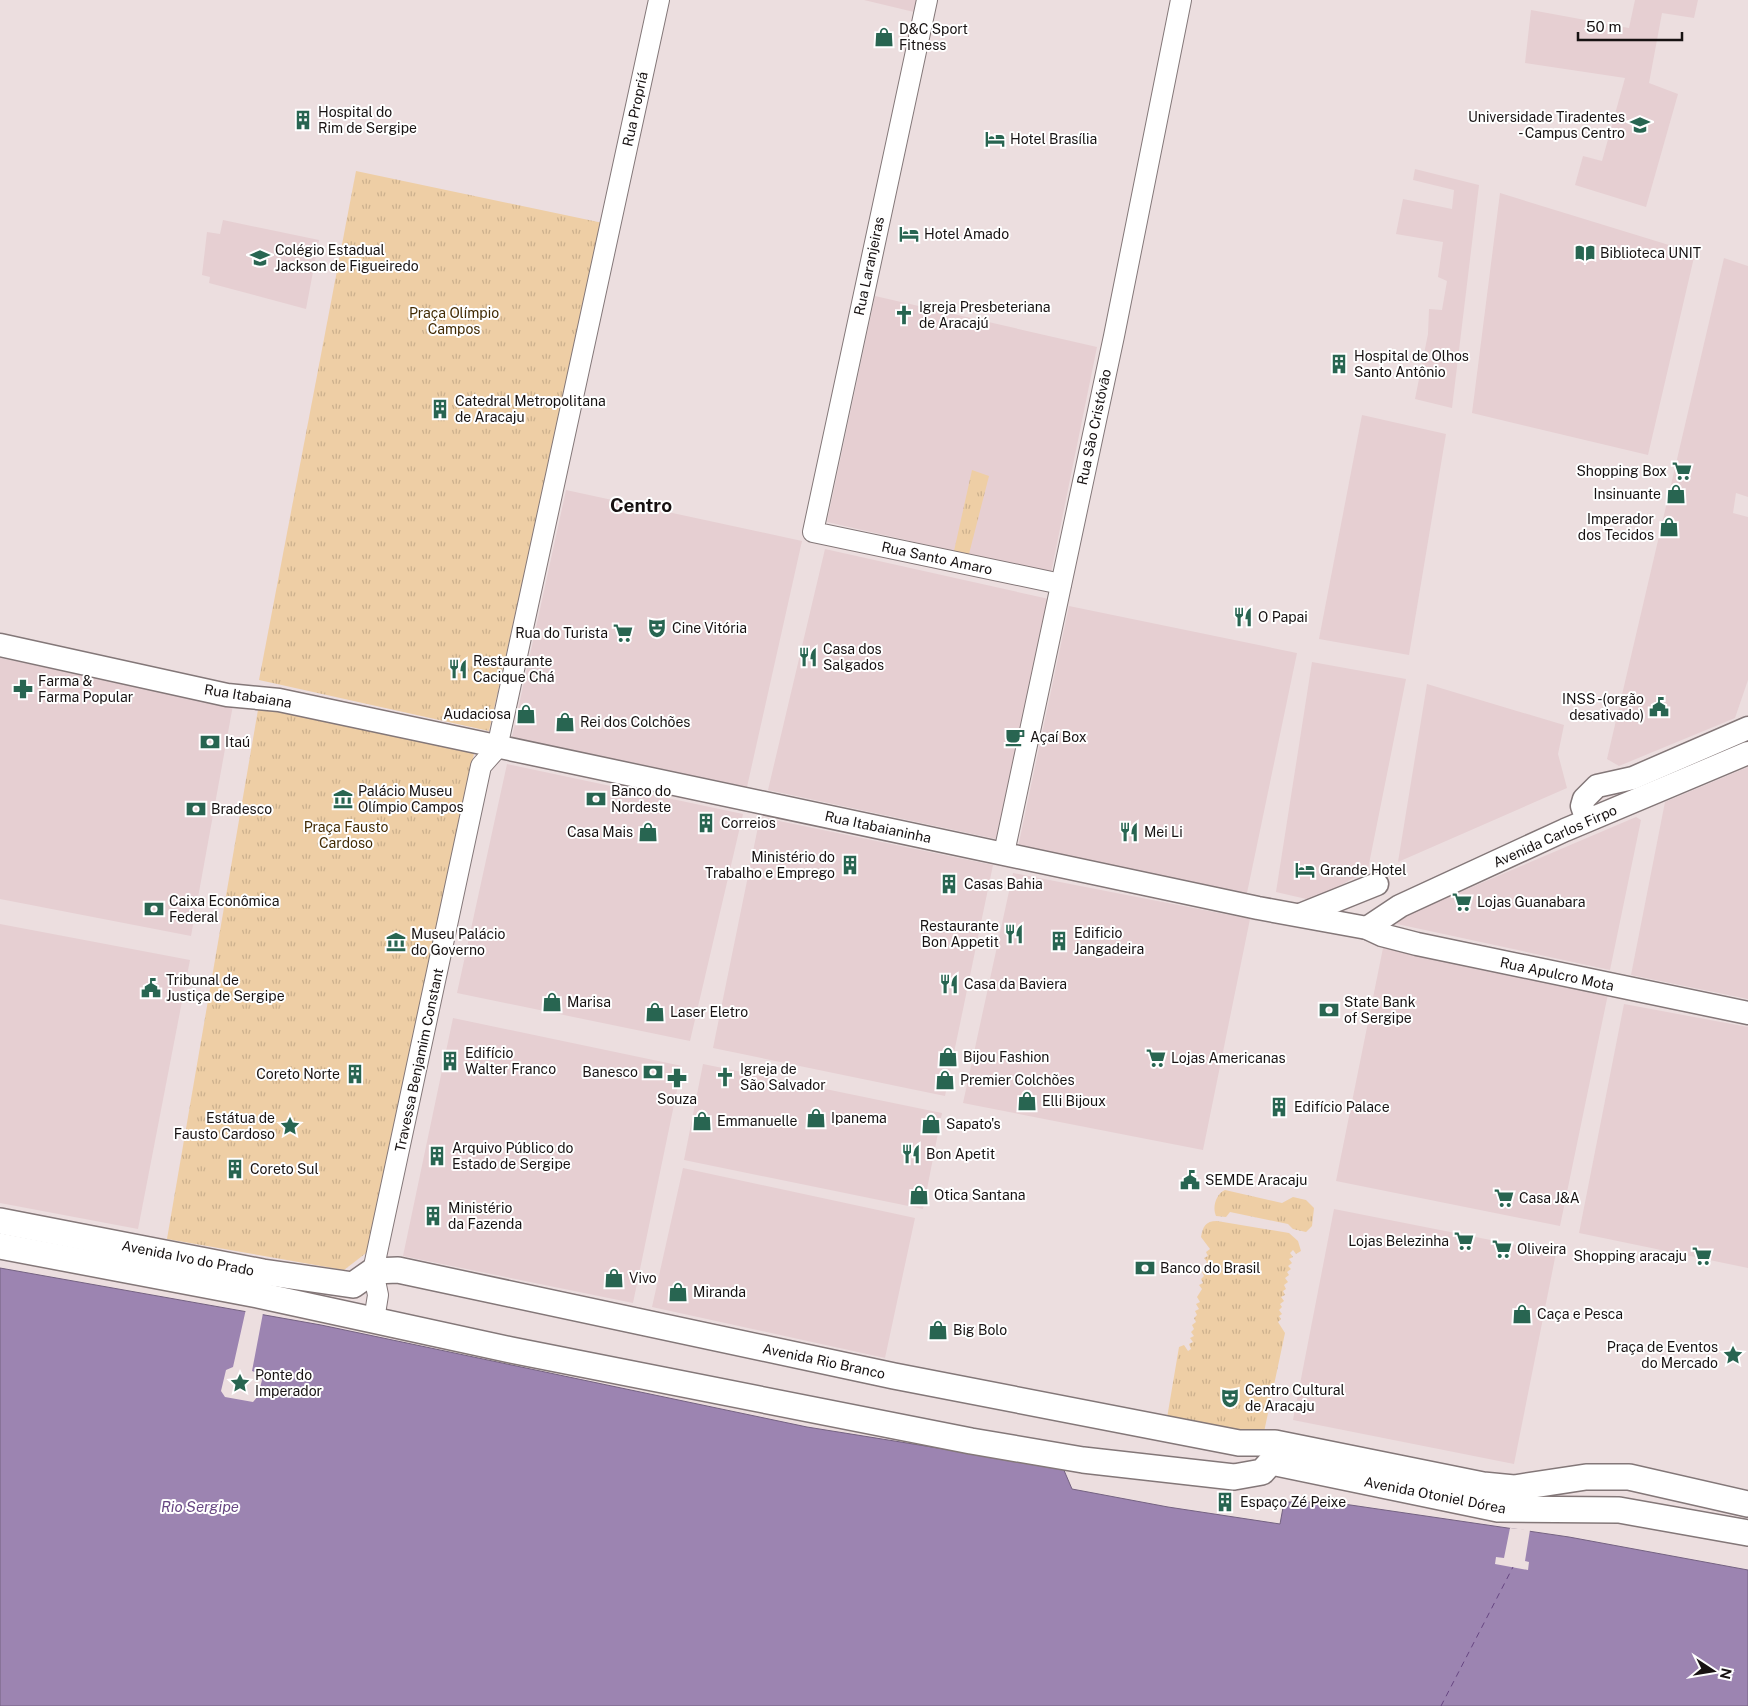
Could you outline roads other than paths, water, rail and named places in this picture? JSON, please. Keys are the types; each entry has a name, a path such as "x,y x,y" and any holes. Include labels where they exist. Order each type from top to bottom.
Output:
{"main road":[{"name":"Rua Itabaiana","path":"0,645 227,695 279,700 497,748"},
{"name":"Avenida Carlos Firpo","path":"1588,820 1582,806 1584,799 1597,786 1613,781 1624,782 1748,728"},
{"name":"Rua Itabaianinha","path":"497,748 1300,916"},
{"name":"Avenida Carlos Firpo","path":"1367,928 1400,906 1588,820 1748,753"},
{"path":"1300,916 1377,884"},
{"name":"Rua Apulcro Mota","path":"1300,916 1367,928 1382,935 1417,944 1748,1013"},
{"name":"Avenida Ivo do Prado","path":"0,1221 263,1272 353,1285 373,1271"},
{"name":"Avenida Ivo do Prado","path":"0,1246 374,1320"},
{"name":"Avenida Rio Branco","path":"373,1271 398,1270 868,1371 1248,1445 1273,1453"},
{"path":"374,1320 511,1350 827,1413 971,1441 1083,1460 1234,1477 1262,1472 1273,1453"},
{"name":"Avenida Otoniel Dórea","path":"1273,1453 1514,1488 1586,1477 1629,1477 1748,1504"},
{"name":"Avenida Otoniel Dórea","path":"1273,1453 1498,1509 1619,1510 1748,1533"}],"street":[{"name":"Rua Propriá","path":"497,748 659,0"},
{"name":"Rua Laranjeiras","path":"812,532 927,0"},
{"name":"Rua São Cristóvão","path":"1004,853 1114,336 1181,0"},
{"name":"Rua Santo Amaro","path":"812,532 1061,584"},
{"name":"Travessa Benjamim Constant","path":"374,1320 378,1296 373,1271 480,766 497,748"}],"water":[{"name":"Rio Sergipe","path":"0,1268 321,1325 807,1427 1063,1468 1072,1489 1168,1507 1280,1524 1284,1502 1330,1502 1569,1537 1748,1570 1748,1706 0,1706"}],"place":[{"name":"D&C Sport Fitness","path":"884,37"},
{"name":"Hospital do Rim de Sergipe","path":"303,120"},
{"name":"Universidade Tiradentes - Campus Centro","path":"1640,125"},
{"name":"Hotel Brasília","path":"995,139"},
{"name":"Hotel Amado","path":"909,234"},
{"name":"Biblioteca UNIT","path":"1585,253"},
{"name":"Colégio Estadual Jackson de Figueiredo","path":"260,258"},
{"name":"Igreja Presbeteriana de Aracajú","path":"904,315"},
{"name":"Hospital de Olhos Santo Antônio","path":"1339,364"},
{"name":"Catedral Metropolitana de Aracaju","path":"440,409"},
{"name":"Shopping Box","path":"1682,471"},
{"name":"Insinuante","path":"1676,494"},
{"name":"Imperador dos Tecidos","path":"1669,527"},
{"name":"O Papai","path":"1243,617"},
{"name":"Cine Vitória","path":"657,628"},
{"name":"Rua do Turista","path":"623,633"},
{"name":"Casa dos Salgados","path":"808,657"},
{"name":"Restaurante Cacique Chá","path":"458,669"},
{"name":"Farma & Farma Popular","path":"23,689"},
{"name":"INSS -(orgão desativado)","path":"1659,707"},
{"name":"Audaciosa","path":"526,714"},
{"name":"Rei dos Colchões","path":"565,722"},
{"name":"Açaí Box","path":"1015,737"},
{"name":"Itaú","path":"210,742"},
{"name":"Palácio Museu Olímpio Campos","path":"343,799"},
{"name":"Banco do Nordeste","path":"596,799"},
{"name":"Bradesco","path":"196,809"},
{"name":"Correios","path":"706,823"},
{"name":"Casa Mais","path":"648,832"},
{"name":"Mei Li","path":"1129,832"},
{"name":"Ministério do Trabalho e Emprego","path":"850,865"},
{"name":"Grande Hotel","path":"1305,870"},
{"name":"Casas Bahia","path":"949,884"},
{"name":"Lojas Guanabara","path":"1462,902"},
{"name":"Caixa Econômica Federal","path":"154,909"},
{"name":"Restaurante Bon Appetit","path":"1014,934"},
{"name":"Edificio Jangadeira","path":"1059,941"},
{"name":"Museu Palácio do Governo","path":"396,942"},
{"name":"Casa da Baviera","path":"949,984"},
{"name":"Tribunal de Justiça de Sergipe","path":"151,988"},
{"name":"Marisa","path":"552,1002"},
{"name":"State Bank of Sergipe","path":"1329,1010"},
{"name":"Laser Eletro","path":"655,1012"},
{"name":"Bijou Fashion","path":"948,1057"},
{"name":"Lojas Americanas","path":"1156,1058"},
{"name":"Edifício Walter Franco","path":"450,1061"},
{"name":"Banesco","path":"653,1072"},
{"name":"Coreto Norte","path":"355,1074"},
{"name":"Igreja de São Salvador","path":"725,1077"},
{"name":"Souza","path":"677,1078"},
{"name":"Premier Colchões","path":"945,1080"},
{"name":"Elli Bijoux","path":"1027,1101"},
{"name":"Edifício Palace","path":"1279,1107"},
{"name":"Ipanema","path":"816,1118"},
{"name":"Emmanuelle","path":"702,1121"},
{"name":"Sapato's","path":"931,1124"},
{"name":"Estátua de Fausto Cardoso","path":"290,1126"},
{"name":"Bon Apetit","path":"911,1154"},
{"name":"Arquivo Público do Estado de Sergipe","path":"437,1156"},
{"name":"Coreto Sul","path":"235,1169"},
{"name":"SEMDE Aracaju","path":"1190,1180"},
{"name":"Otica Santana","path":"919,1195"},
{"name":"Casa J&A","path":"1504,1198"},
{"name":"Ministério da Fazenda","path":"433,1216"},
{"name":"Lojas Belezinha","path":"1464,1241"},
{"name":"Oliveira","path":"1502,1249"},
{"name":"Shopping aracaju","path":"1702,1256"},
{"name":"Banco do Brasil","path":"1145,1268"},
{"name":"Vivo","path":"614,1278"},
{"name":"Miranda","path":"678,1292"},
{"name":"Caça e Pesca","path":"1522,1314"},
{"name":"Big Bolo","path":"938,1330"},
{"name":"Praça de Eventos do Mercado","path":"1733,1355"},
{"name":"Ponte do Imperador","path":"240,1383"},
{"name":"Centro Cultural de Aracaju","path":"1230,1398"},
{"name":"Espaço Zé Peixe","path":"1225,1502"}],"district":[{"name":"Centro","path":"641,505"}],"park label":[{"name":"Praça Olímpio Campos","path":"454,322"},
{"name":"Praça Fausto Cardoso","path":"346,836"}]}
